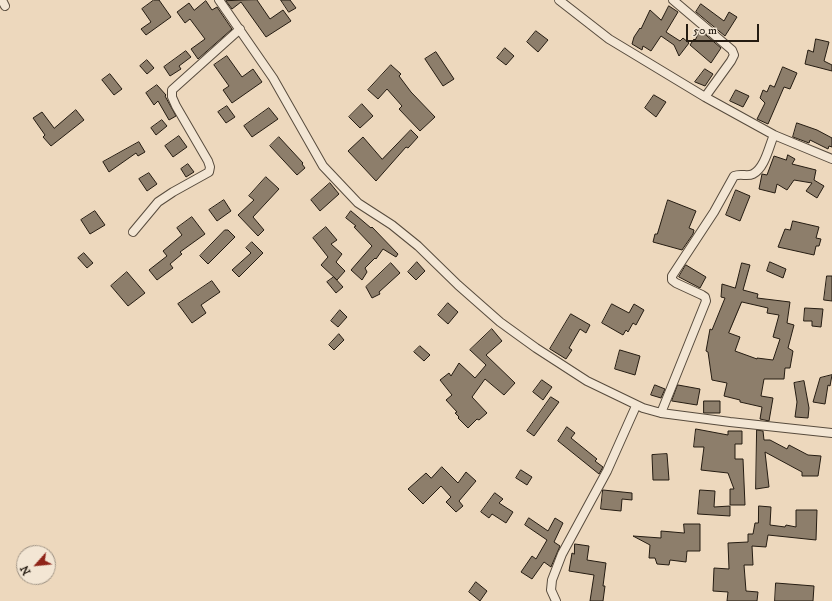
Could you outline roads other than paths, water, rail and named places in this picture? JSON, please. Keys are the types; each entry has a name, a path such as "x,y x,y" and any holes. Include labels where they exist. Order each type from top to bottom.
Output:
{"street":[{"path":"219,0 273,78 323,166 358,203 392,225 418,246 458,285 512,331 587,381 636,406 661,413 832,433"},
{"path":"559,0 609,39 705,97 774,135 832,159"},
{"path":"673,0 732,50 734,55 705,97"},
{"path":"134,232 158,202 209,172 210,167 208,161 176,106 172,97 172,90 240,29"},
{"path":"661,413 706,301 705,297 702,295 676,283 672,280 672,276 714,212 734,176 740,174 747,175 758,170 774,135"},
{"path":"556,601 551,590 552,580 562,554 607,471 636,406"}]}
